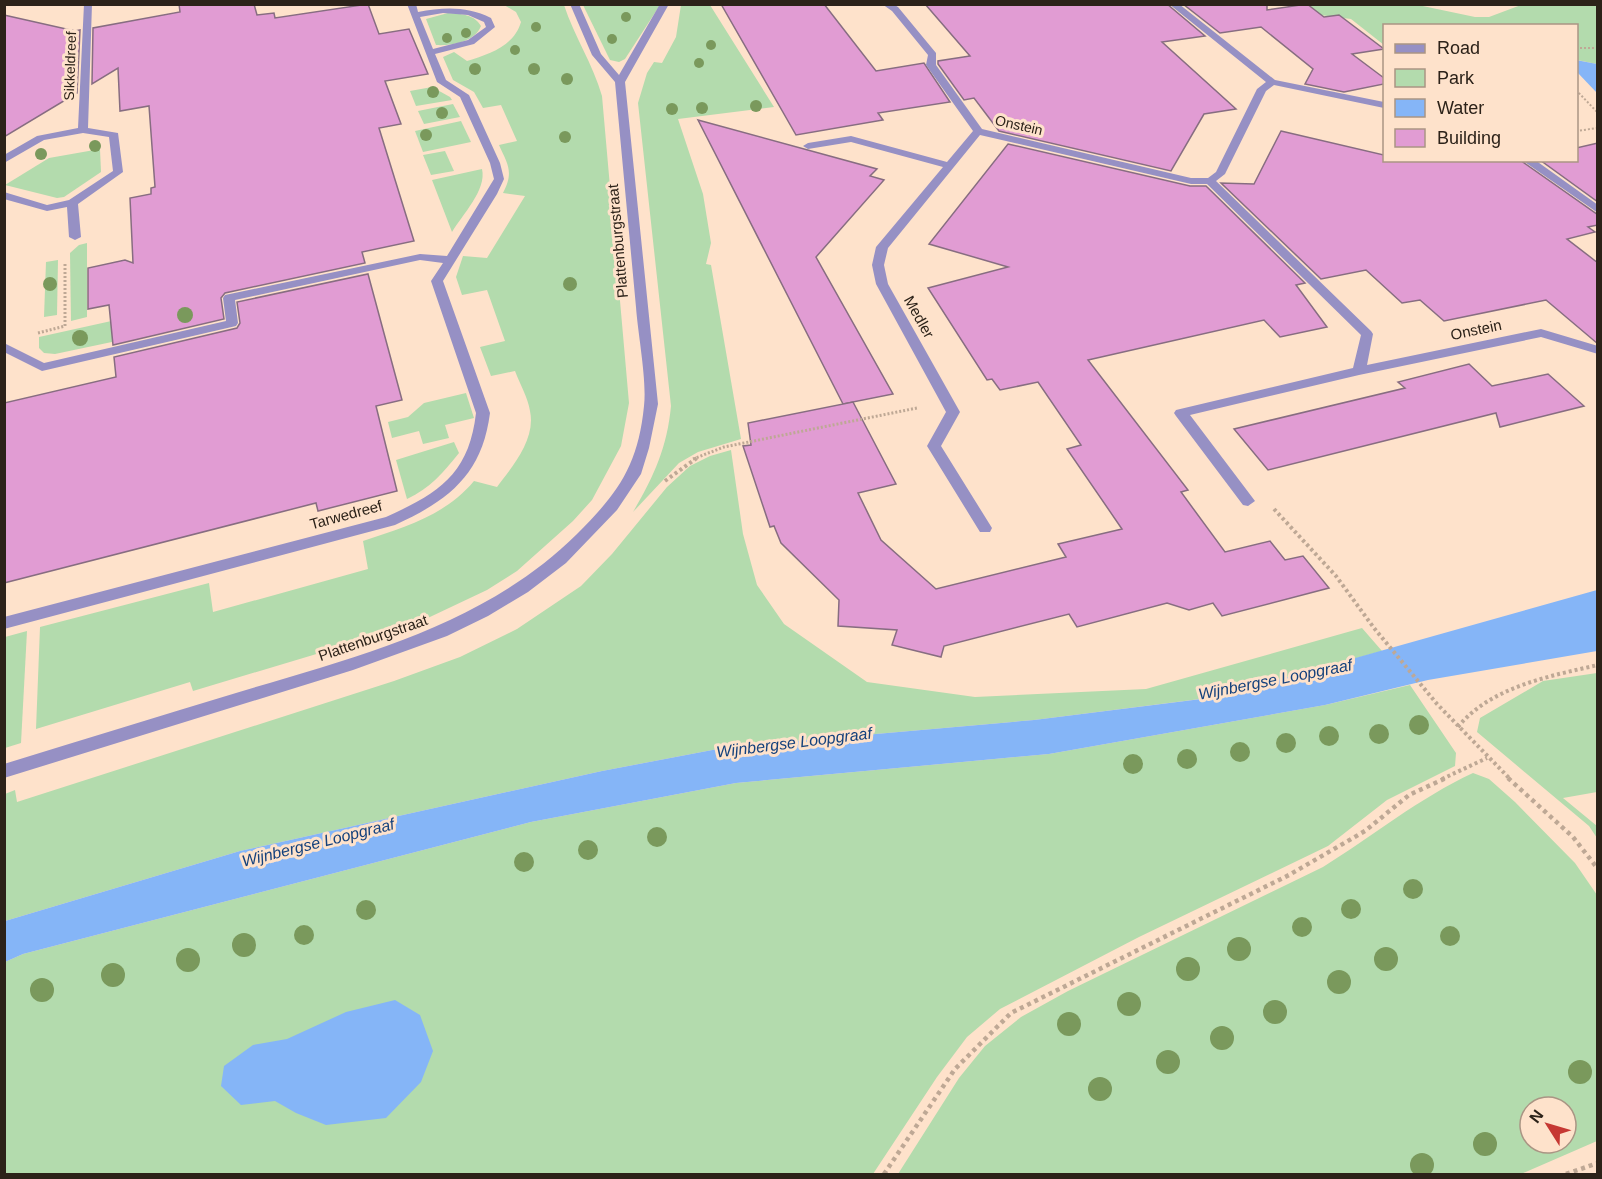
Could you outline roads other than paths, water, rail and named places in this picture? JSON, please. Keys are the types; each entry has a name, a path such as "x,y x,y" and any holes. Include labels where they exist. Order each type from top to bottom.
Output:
{"street":[{"name":"Sikkeldreef","path":"83,130 88,4"},
{"path":"574,4 597,55 620,82 665,4"},
{"name":"Onstein","path":"886,4 895,9 933,55 931,65 978,131 1191,182 1210,181"},
{"path":"1173,4 1272,82 1383,105"},
{"name":"Tarwedreef","path":"4,623 390,521 423,507 447,489 466,469 476,451 482,433 483,413 437,281 492,194 499,178 495,163 464,95 442,82 413,10 453,9 466,11 488,20 491,27 474,41 431,52"},
{"name":"Plattenburgstraat","path":"4,771 413,645 483,613 542,577 579,543 614,504 633,476 646,438 651,404 620,82"},
{"path":"1272,82 1262,89 1220,174 1210,181 1367,334 1359,371"},
{"path":"4,160 41,138 83,130 114,135 118,172 72,203 47,208 4,195"},
{"name":"Medler","path":"978,131 882,248 878,265 882,284 953,412 934,446 985,528"},
{"path":"808,146 851,139 948,165"},
{"path":"1530,162 1598,210"},
{"path":"72,203 75,237"},
{"path":"4,347 42,367 232,323 229,298 420,257 449,260"},
{"name":"Onstein","path":"1248,501 1181,413 1359,371 1541,333 1598,350"}],"water":[{"path":"1578,60 1597,64 1597,93 1578,73"},
{"name":"Wijnbergse Loopgraaf","path":"1597,590 1597,651 1428,680 1325,705 1049,754 736,783 531,822 23,954 5,962 5,921 240,851 602,771 728,747 1034,720 1217,697"},
{"path":"395,1000 420,1015 433,1051 421,1082 386,1118 326,1125 296,1113 275,1101 241,1105 221,1086 224,1066 253,1045 287,1039 346,1012"}]}
